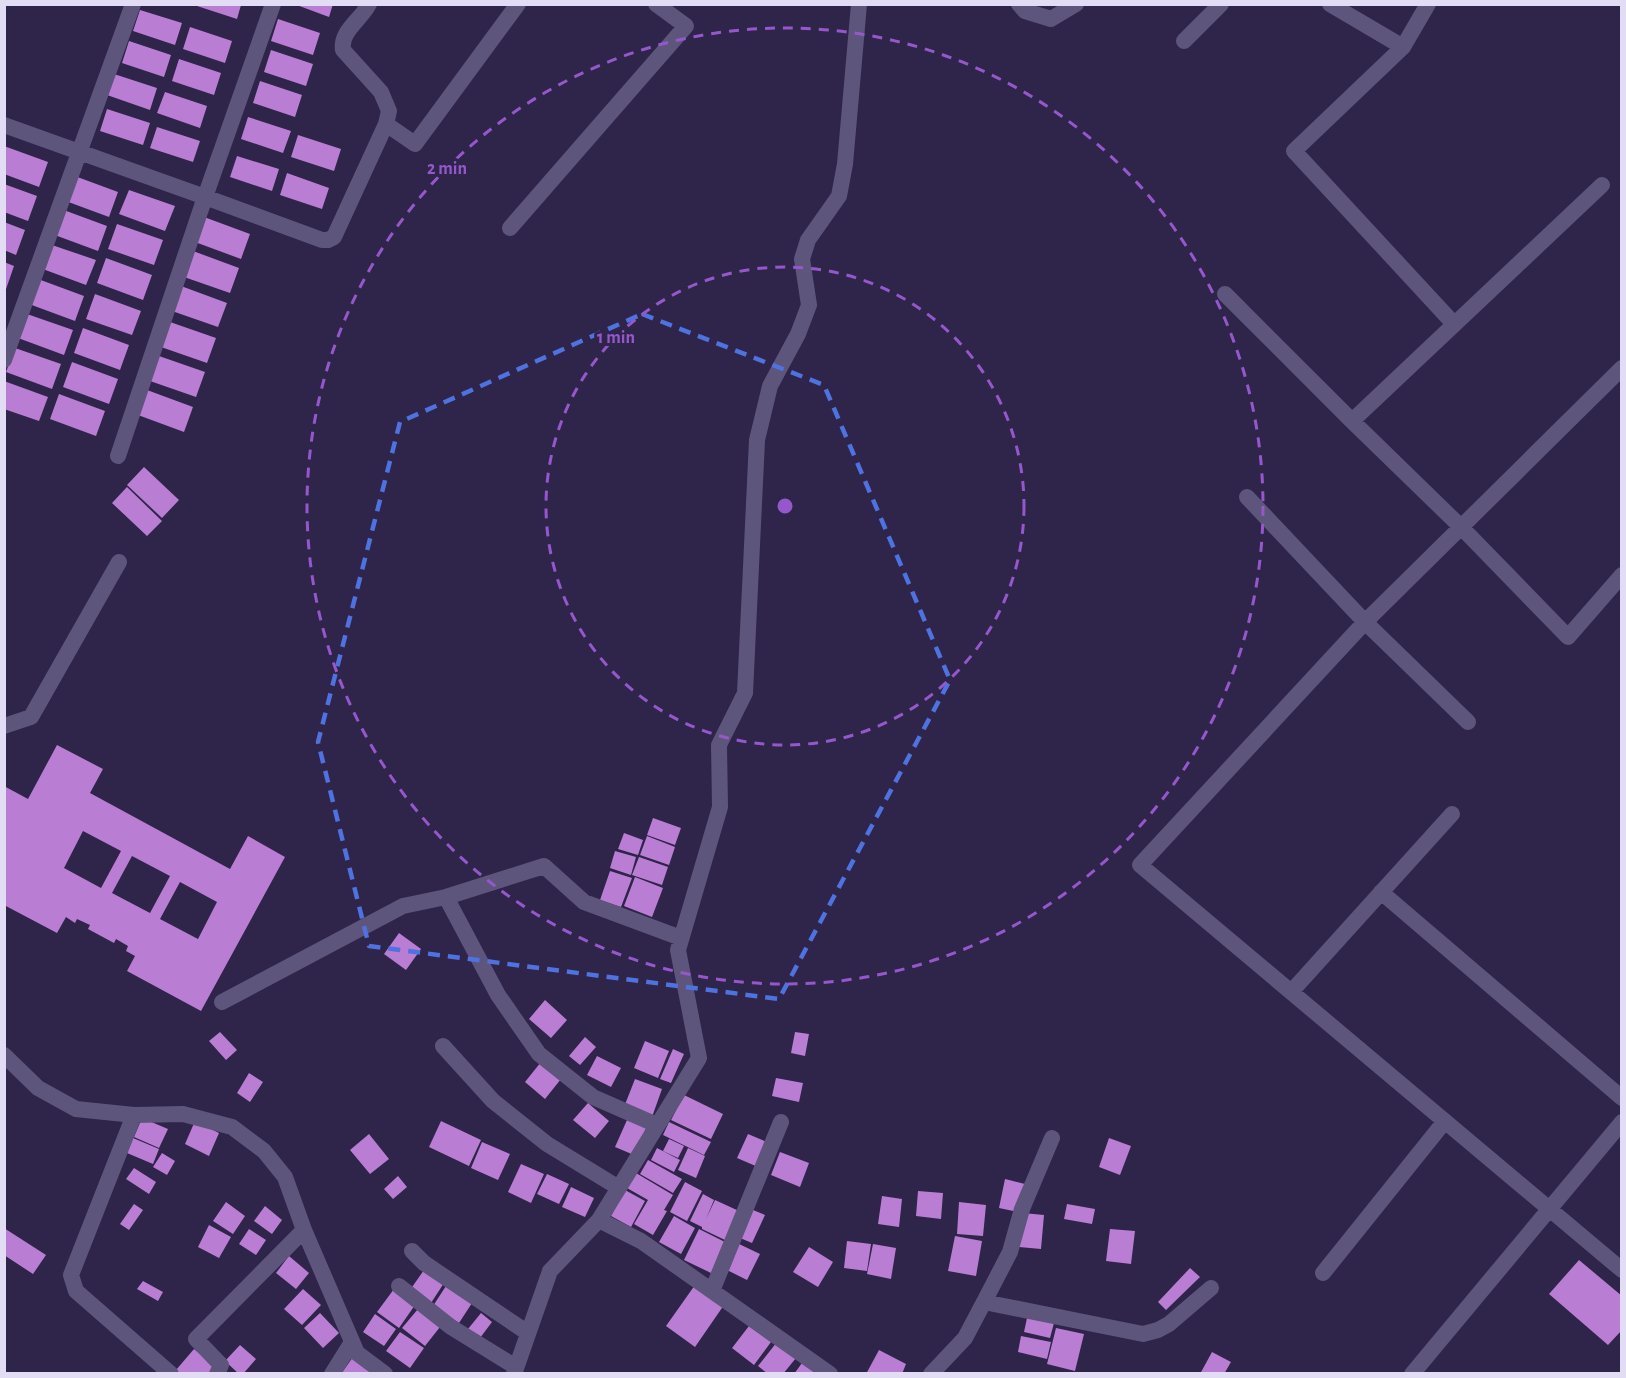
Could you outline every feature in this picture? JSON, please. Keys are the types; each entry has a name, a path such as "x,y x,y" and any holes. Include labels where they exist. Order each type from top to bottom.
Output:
{"street":[{"path":"4,360 133,4"},
{"path":"118,456 205,196 273,4"},
{"path":"4,125 322,240 328,240 334,237 386,124 389,111 381,92 343,50 342,45 346,34 369,4"},
{"path":"386,124 415,144 518,4"},
{"path":"510,228 686,26 656,4"},
{"path":"399,1286 451,1327 515,1370 550,1271 599,1220 699,1058 678,950 720,807 719,745 745,693 757,440 770,386 798,334 809,305 802,259 808,240 839,196 845,164 859,4"},
{"path":"1019,4 1025,11 1051,19 1076,4"},
{"path":"1184,41 1221,4"},
{"path":"1330,4 1403,46"},
{"path":"1428,4 1403,46 1294,151 1454,324"},
{"path":"1352,421 1602,185"},
{"path":"1225,294 1461,527 1568,637 1622,575"},
{"path":"1622,368 1365,622 1140,865 1622,1270"},
{"path":"1247,497 1365,622 1468,722"},
{"path":"4,726 31,717 119,562"},
{"path":"1291,992 1452,814"},
{"path":"222,1002 403,906 446,897 544,866 584,902 681,938"},
{"path":"1381,892 1622,1098"},
{"path":"446,897 498,995 539,1054 593,1097 657,1125"},
{"path":"442,1046 493,1101 547,1144 619,1188"},
{"path":"4,1055 38,1088 76,1109 134,1115 183,1114 232,1127 264,1151 285,1177 304,1230 357,1353 385,1374"},
{"path":"134,1115 71,1275 75,1291 171,1374"},
{"path":"1323,1273 1445,1121"},
{"path":"712,1291 781,1122"},
{"path":"1412,1374 1622,1122"},
{"path":"931,1374 966,1338 1010,1252 1022,1209 1052,1138"},
{"path":"599,1220 641,1241 830,1374"},
{"path":"217,1374 221,1365 196,1339 304,1230"},
{"path":"412,1251 424,1263 528,1333"},
{"path":"984,1302 1143,1334 1169,1324 1211,1288"},
{"path":"332,1374 352,1342"}],"highlighted area":[{"path":"642,314 824,385 950,680 779,999 369,946 318,742 400,422"}],"building":[{"path":"294,4 333,4 329,17"},
{"path":"194,5 241,5 237,19"},
{"path":"140,10 182,23 175,45 133,31"},
{"path":"278,19 320,33 313,55 271,41"},
{"path":"190,27 232,41 225,63 183,49"},
{"path":"129,41 171,55 164,77 122,63"},
{"path":"271,50 313,64 306,86 264,72"},
{"path":"179,59 221,73 214,95 172,81"},
{"path":"114,74 157,88 150,110 107,95"},
{"path":"260,81 302,95 295,117 253,103"},
{"path":"165,92 207,106 200,128 157,113"},
{"path":"107,109 150,123 143,145 100,131"},
{"path":"248,117 291,131 283,153 241,139"},
{"path":"157,127 200,141 193,162 150,148"},
{"path":"298,135 341,149 334,171 291,157"},
{"path":"4,146 48,162 39,187 4,174"},
{"path":"237,156 279,169 272,191 230,177"},
{"path":"287,173 329,188 322,209 280,195"},
{"path":"72,175 118,192 109,217 63,200"},
{"path":"4,184 37,196 28,221 4,212"},
{"path":"129,190 175,206 165,231 119,214"},
{"path":"61,209 107,226 98,251 52,234"},
{"path":"204,217 250,234 241,259 195,242"},
{"path":"4,222 25,230 16,255 4,250"},
{"path":"117,224 163,240 154,265 108,249"},
{"path":"49,244 96,260 86,285 40,268"},
{"path":"193,251 239,268 230,293 184,277"},
{"path":"106,258 152,275 143,300 97,283"},
{"path":"4,262 14,266 5,292 4,292"},
{"path":"38,279 84,296 75,321 29,304"},
{"path":"181,286 227,303 218,327 172,311"},
{"path":"95,294 141,311 132,335 86,319"},
{"path":"27,314 73,330 64,355 18,338"},
{"path":"170,322 216,338 207,363 161,347"},
{"path":"83,328 129,345 120,370 74,353"},
{"path":"15,348 61,364 52,389 6,372"},
{"path":"159,356 205,372 196,397 150,381"},
{"path":"72,362 118,379 109,404 63,387"},
{"path":"4,381 48,397 39,421 4,409"},
{"path":"147,390 193,407 184,432 138,415"},
{"path":"59,394 105,411 96,436 50,419"},
{"path":"144,467 179,500 162,518 127,485"},
{"path":"127,487 162,521 147,536 112,503"},
{"path":"57,745 103,769 90,793 230,869 248,836 285,857 201,1011 127,971 135,956 126,951 128,946 116,939 114,943 88,929 90,925 77,919 75,923 66,917 57,933 4,905 4,786 28,799","holes":["83,831 121,851 101,888 64,868","132,856 170,876 150,913 112,893","180,882 217,902 198,939 160,919"]},
{"path":"653,818 681,828 675,845 647,835"},
{"path":"624,833 643,840 638,855 618,849"},
{"path":"647,836 675,847 669,865 640,855"},
{"path":"615,851 636,857 631,875 610,868"},
{"path":"639,857 668,867 662,885 632,875"},
{"path":"610,871 632,878 621,907 600,900"},
{"path":"635,877 663,888 652,917 624,906"},
{"path":"399,933 421,949 406,970 384,954"},
{"path":"545,1000 567,1020 551,1038 529,1019"},
{"path":"220,1032 237,1050 226,1060 209,1041"},
{"path":"795,1032 809,1034 805,1056 791,1053"},
{"path":"585,1037 596,1047 580,1065 569,1056"},
{"path":"645,1041 669,1051 658,1078 634,1068"},
{"path":"673,1049 684,1054 671,1083 660,1079"},
{"path":"597,1056 621,1068 611,1087 587,1075"},
{"path":"541,1062 561,1079 545,1099 525,1082"},
{"path":"249,1073 263,1082 250,1102 237,1093"},
{"path":"776,1078 803,1083 799,1102 772,1096"},
{"path":"635,1079 662,1089 652,1117 624,1107"},
{"path":"684,1095 723,1114 711,1139 671,1120"},
{"path":"588,1103 609,1121 595,1138 573,1120"},
{"path":"142,1118 168,1129 159,1148 134,1137"},
{"path":"627,1120 646,1128 634,1155 615,1147"},
{"path":"195,1121 219,1133 209,1156 185,1144"},
{"path":"441,1121 481,1140 469,1166 429,1147"},
{"path":"669,1122 711,1142 704,1155 663,1135"},
{"path":"369,1134 389,1159 370,1174 350,1150"},
{"path":"748,1134 769,1143 758,1167 737,1158"},
{"path":"133,1138 159,1149 153,1164 127,1153"},
{"path":"1109,1138 1131,1146 1120,1175 1099,1167"},
{"path":"669,1139 684,1146 678,1158 663,1151"},
{"path":"482,1142 510,1154 498,1180 471,1168"},
{"path":"657,1148 680,1160 674,1172 651,1160"},
{"path":"688,1148 705,1156 696,1178 678,1170"},
{"path":"780,1152 809,1163 800,1187 771,1175"},
{"path":"162,1153 175,1161 167,1175 153,1167"},
{"path":"648,1160 682,1179 673,1193 640,1174"},
{"path":"521,1164 544,1174 531,1203 508,1192"},
{"path":"134,1168 156,1182 149,1194 126,1179"},
{"path":"636,1173 673,1195 653,1235 634,1224 648,1200 627,1188"},
{"path":"547,1174 569,1184 559,1204 537,1194"},
{"path":"398,1176 407,1187 393,1199 384,1189"},
{"path":"1005,1179 1025,1184 1018,1212 999,1208"},
{"path":"685,1182 702,1191 687,1221 670,1212"},
{"path":"571,1187 594,1198 585,1217 562,1207"},
{"path":"625,1190 645,1201 631,1227 611,1216"},
{"path":"918,1191 943,1193 941,1219 916,1216"},
{"path":"703,1194 714,1200 706,1219 715,1200 739,1211 725,1240 690,1221"},
{"path":"882,1196 902,1199 899,1227 878,1224"},
{"path":"226,1202 245,1216 233,1234 213,1221"},
{"path":"959,1202 986,1205 983,1236 957,1234"},
{"path":"134,1204 143,1210 129,1230 120,1224"},
{"path":"1067,1204 1095,1209 1092,1224 1064,1219"},
{"path":"265,1206 282,1220 272,1234 254,1221"},
{"path":"753,1210 765,1215 752,1243 740,1238"},
{"path":"1023,1213 1044,1215 1041,1249 1019,1247"},
{"path":"674,1216 695,1228 681,1254 659,1242"},
{"path":"209,1225 231,1237 219,1258 198,1247"},
{"path":"4,1228 46,1255 33,1274 4,1255"},
{"path":"249,1229 266,1240 256,1255 239,1244"},
{"path":"699,1229 725,1242 711,1273 684,1260"},
{"path":"1110,1229 1135,1231 1131,1264 1106,1261"},
{"path":"955,1236 982,1241 976,1276 948,1271"},
{"path":"847,1241 871,1244 867,1271 844,1268"},
{"path":"737,1243 760,1254 747,1280 725,1269"},
{"path":"873,1244 896,1248 891,1279 867,1274"},
{"path":"809,1247 833,1262 818,1287 793,1272"},
{"path":"289,1256 309,1273 296,1289 276,1273"},
{"path":"1579,1260 1622,1296 1622,1330 1608,1345 1549,1294"},
{"path":"1190,1268 1200,1277 1166,1310 1158,1302"},
{"path":"424,1270 444,1283 431,1303 410,1290"},
{"path":"143,1281 163,1292 158,1301 137,1289"},
{"path":"695,1285 724,1305 695,1347 666,1326"},
{"path":"446,1286 472,1303 459,1323 433,1306"},
{"path":"303,1289 321,1305 302,1325 284,1309"},
{"path":"394,1289 415,1305 399,1328 377,1312"},
{"path":"418,1309 440,1327 425,1346 402,1328"},
{"path":"320,1313 339,1333 323,1348 304,1328"},
{"path":"481,1313 492,1322 480,1338 468,1329"},
{"path":"375,1314 396,1329 384,1346 363,1332"},
{"path":"1027,1318 1054,1323 1050,1338 1024,1332"},
{"path":"749,1326 771,1342 754,1365 732,1348"},
{"path":"1056,1328 1084,1334 1075,1371 1047,1364"},
{"path":"400,1332 424,1348 410,1368 386,1351"},
{"path":"1021,1336 1051,1342 1047,1359 1018,1352"},
{"path":"777,1342 796,1358 783,1374 768,1374 758,1366"},
{"path":"240,1345 256,1359 243,1374 239,1374 225,1361"},
{"path":"194,1349 216,1367 210,1374 179,1374 176,1370"},
{"path":"879,1350 906,1364 902,1374 866,1374"},
{"path":"1212,1352 1231,1362 1224,1374 1200,1374"},
{"path":"353,1357 375,1374 341,1374"},
{"path":"802,1363 817,1374 794,1374"}]}
